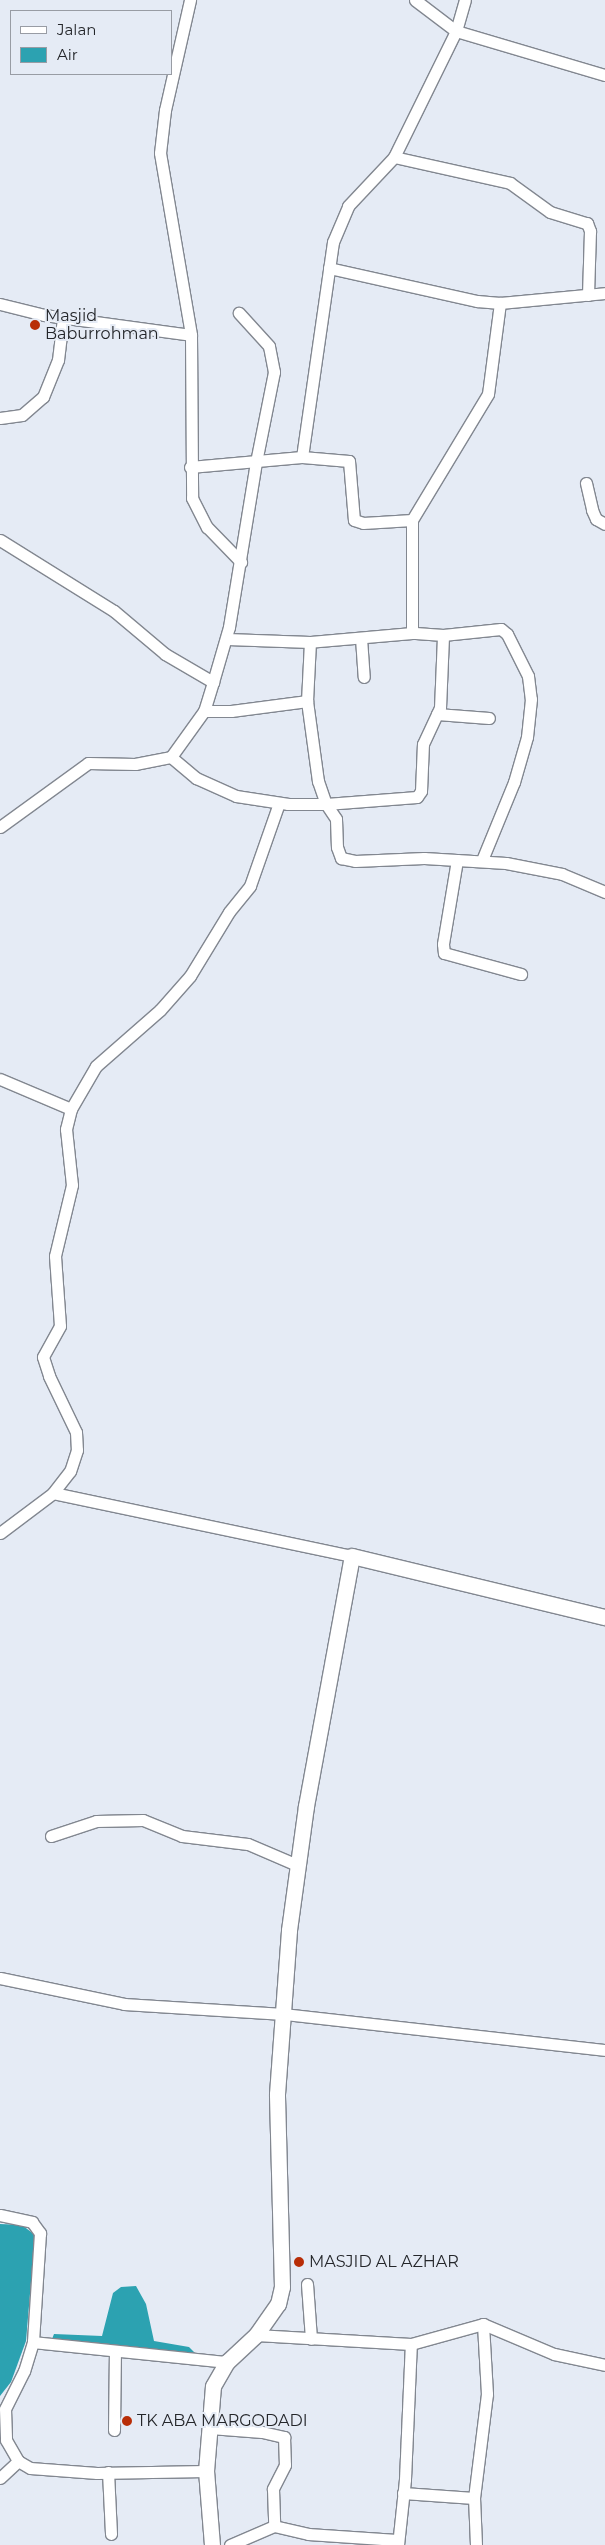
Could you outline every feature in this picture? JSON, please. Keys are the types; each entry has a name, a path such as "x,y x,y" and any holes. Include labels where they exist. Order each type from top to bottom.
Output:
{"street":[{"path":"190,0 165,110 160,153 191,335 190,467 195,508 206,527 240,562"},
{"path":"415,0 456,31 605,75"},
{"path":"302,457 333,242 348,206 394,157 456,31 465,0"},
{"path":"394,157 510,183 550,212 587,223 590,231 588,294"},
{"path":"328,268 446,295 500,303 605,293"},
{"path":"412,633 412,520 488,394 500,303"},
{"path":"0,304 64,318 191,335"},
{"path":"0,827 88,763 135,764 171,757 204,711 227,639 256,462 275,363 264,339 239,312"},
{"path":"0,418 22,414 43,397 56,366 64,318"},
{"path":"190,467 302,457 349,461 354,520 363,523 412,520"},
{"path":"586,483 596,519 605,524"},
{"path":"0,540 114,611 165,654 213,682"},
{"path":"227,639 310,642 412,633 443,635 501,629 507,634 528,676 532,699 529,729 514,782 482,860"},
{"path":"171,757 196,778 236,796 279,803 326,804 420,796 423,744 437,714 443,671 443,635"},
{"path":"361,638 364,677"},
{"path":"310,642 307,700 318,781 326,804 336,819 339,854 347,861 482,860 545,869 605,892"},
{"path":"204,711 231,711 307,700"},
{"path":"437,714 489,718"},
{"path":"0,1533 52,1493 70,1470 77,1450 76,1432 48,1376 43,1357 60,1326 55,1256 72,1185 66,1129 71,1109 96,1066 160,1010 190,976 229,912 250,886 279,803"},
{"path":"457,860 443,944 444,953 521,974"},
{"path":"0,1079 71,1109"},
{"path":"52,1493 352,1556 605,1617"},
{"path":"212,2545 206,2472 214,2386 227,2362 256,2335 278,2304 282,2287 277,2094 289,1930 297,1865 352,1556"},
{"path":"51,1836 96,1822 143,1820 182,1836 248,1844 297,1865"},
{"path":"0,1978 124,2004 284,2014 605,2050"},
{"path":"0,2215 32,2222 40,2233 33,2342 24,2371 5,2409 2,2430 18,2461 30,2468 108,2472 206,2472"},
{"path":"307,2284 311,2339"},
{"path":"256,2335 411,2344 483,2324 554,2354 605,2366"},
{"path":"476,2545 474,2498 487,2394 483,2324"},
{"path":"33,2342 227,2362"},
{"path":"230,2545 274,2526 308,2534 397,2543 403,2493 411,2344"},
{"path":"114,2430 115,2351"},
{"path":"210,2428 262,2432 284,2437 286,2465 273,2489 274,2526"},
{"path":"0,2478 18,2461"},
{"path":"108,2472 112,2534"},
{"path":"403,2493 474,2498"}],"water":[{"path":"0,2224 22,2225 35,2235 26,2341 11,2382 0,2396"},
{"path":"136,2286 146,2304 154,2341 189,2347 197,2355 52,2339 54,2334 102,2336 113,2293 121,2287"}],"place":[{"name":"Masjid Baburrohman","path":"35,325"},
{"name":"MASJID AL AZHAR","path":"299,2262"},
{"name":"TK ABA MARGODADI","path":"127,2421"}]}
